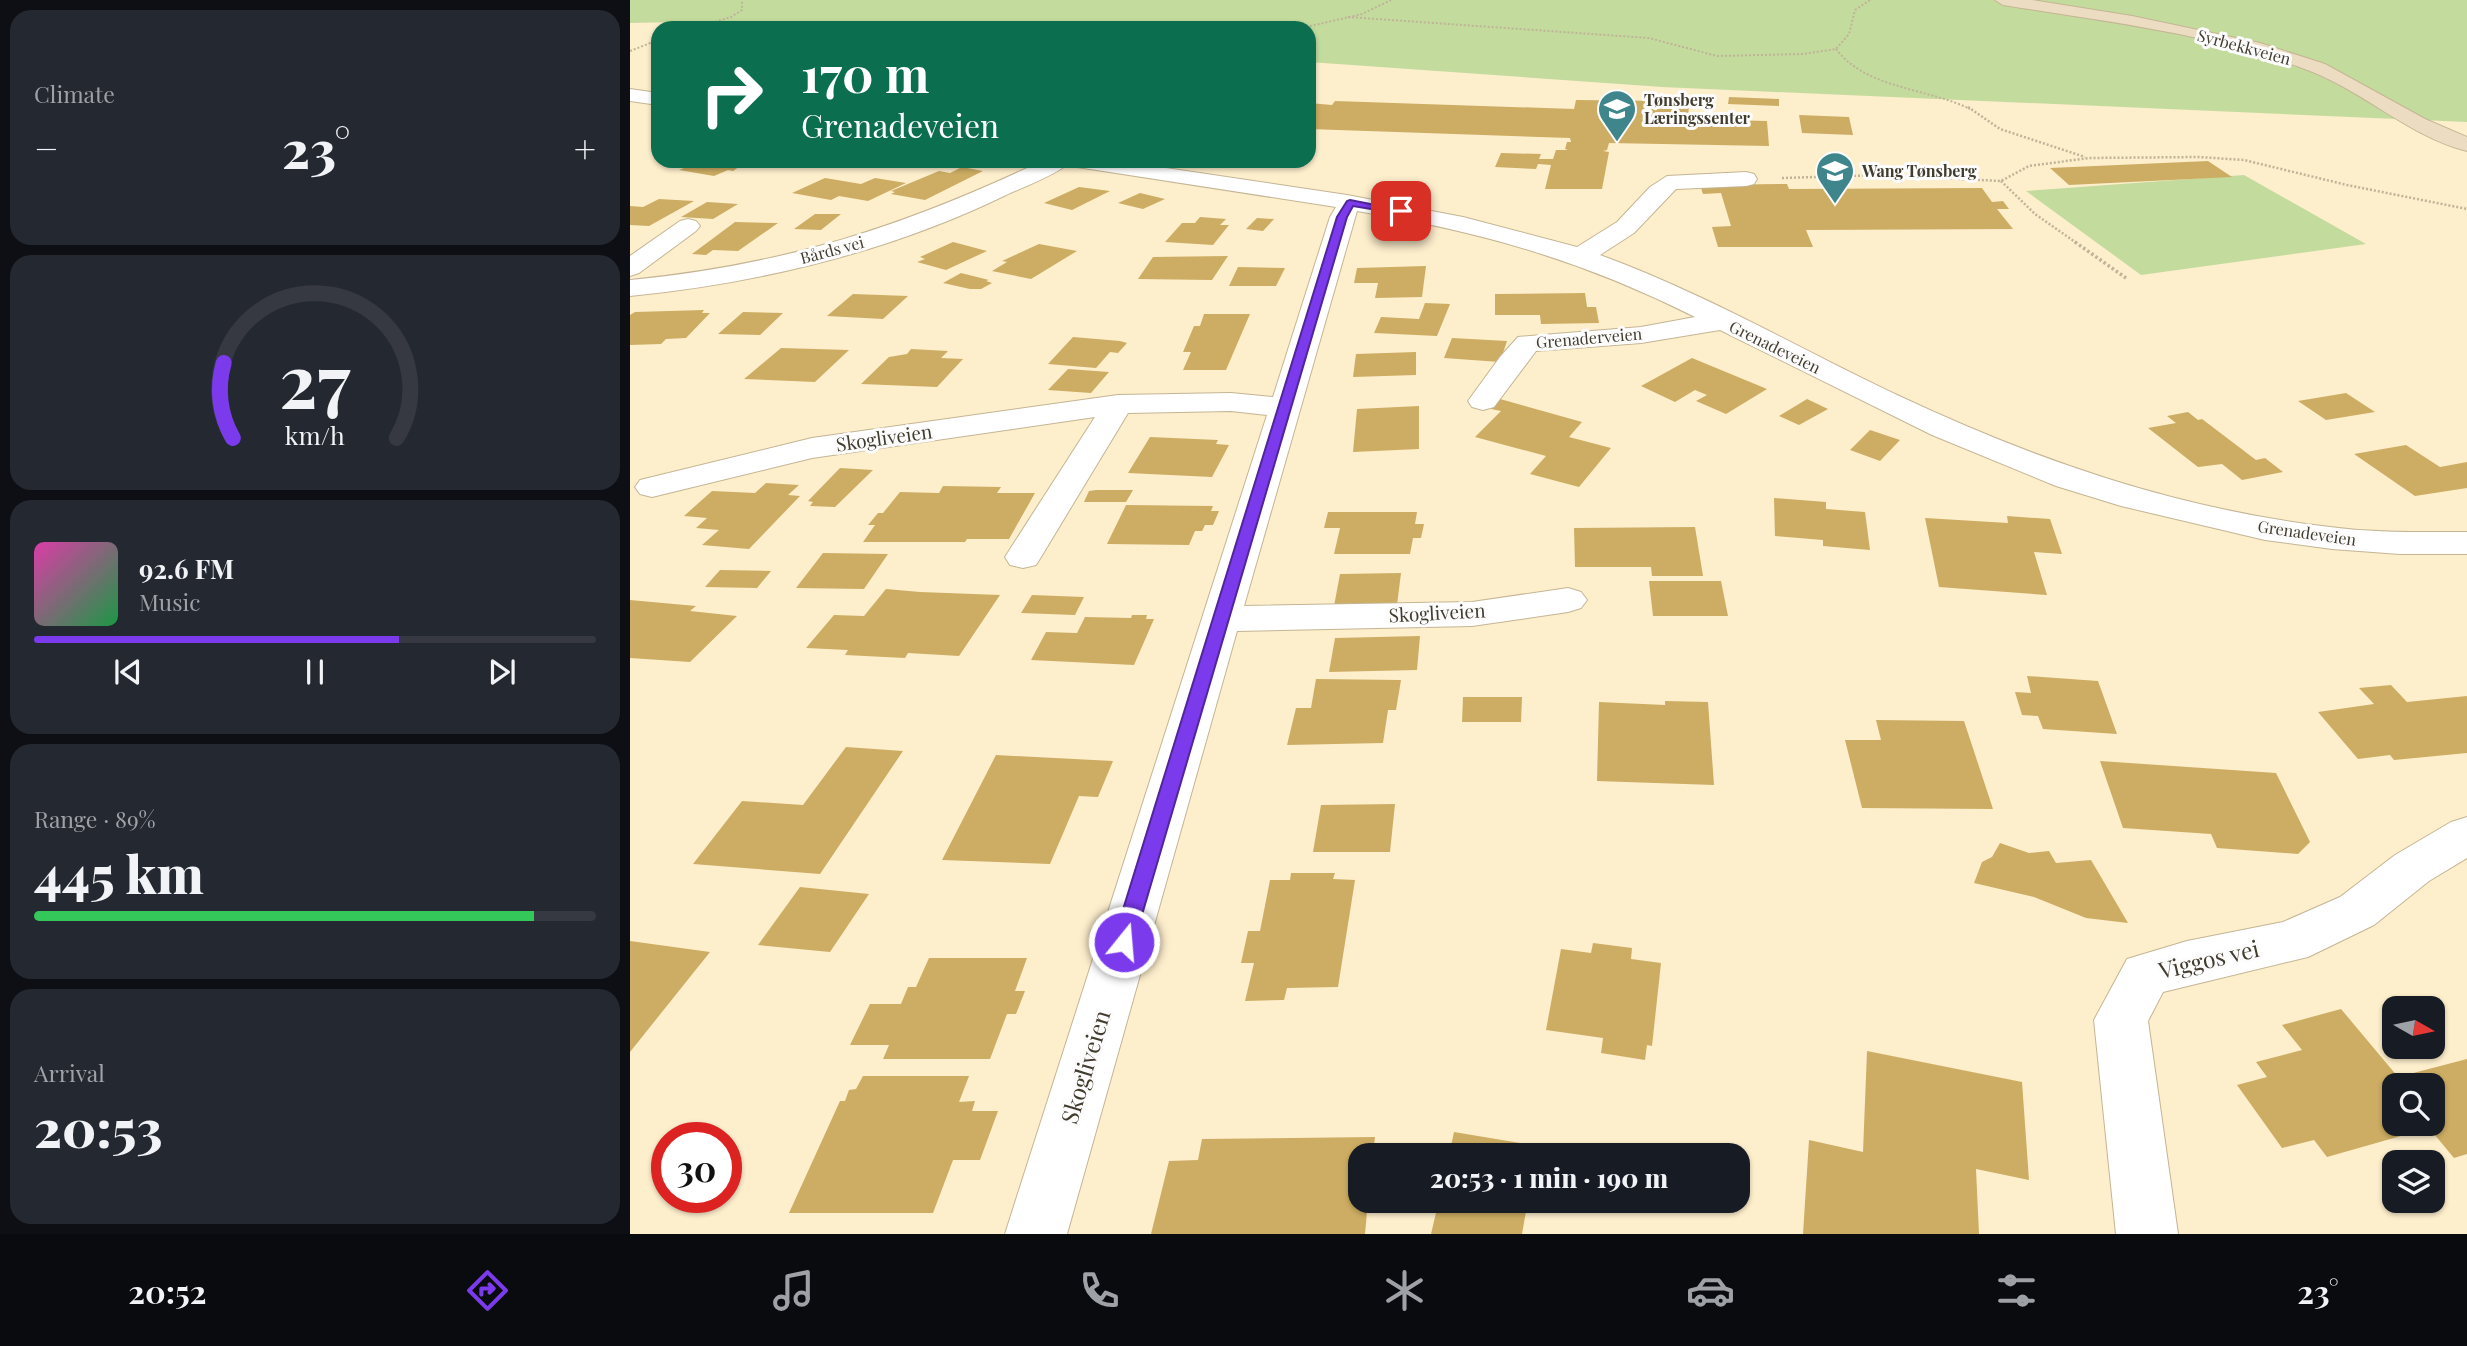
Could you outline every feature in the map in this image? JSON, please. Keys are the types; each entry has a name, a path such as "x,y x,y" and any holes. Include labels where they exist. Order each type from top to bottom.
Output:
{"main road":[{"name":"Syrbekkveien","path":"2003,0 2111,17 2254,47 2319,68 2418,123 2467,145"}],"street":[{"path":"630,95 651,98"},
{"name":"Bårds vei","path":"630,288 717,276 829,253 931,219 1045,168"},
{"name":"Grenadeveien","path":"1122,168 1453,221 1578,257 1649,284 1942,428 2014,460 2136,502 2200,517 2322,537 2385,543 2467,543"},
{"path":"1578,257 1625,228 1641,213 1649,199 1667,184 1675,181 1746,179"},
{"name":"Skogliveien","path":"1036,1234 1342,217 1350,203"},
{"path":"630,268 688,226"},
{"name":"Grenaderveien","path":"1483,401 1510,362 1528,343 1640,335 1723,321"},
{"name":"Skogliveien","path":"652,487 812,448 1118,404 1231,402 1286,407"},
{"path":"1023,557 1118,404"},
{"name":"Skogliveien","path":"1221,619 1472,614 1568,600"},
{"name":"Viggos vei","path":"2147,1234 2121,1020 2144,975 2187,963 2290,942 2357,911 2412,868 2467,835"}],"path":[{"path":"718,21 742,10 742,0"},
{"path":"1316,25 1362,14 1391,0"},
{"path":"1348,17 1649,38 1717,56 1803,54 1836,48 1849,34 1855,10 1870,0"},
{"path":"630,51 651,43"},
{"path":"1836,48 1846,62 1881,79 1968,107 2000,129 2089,158"},
{"path":"1746,179 1881,175 2001,181 2029,166 2089,158 2199,157 2244,160 2347,185 2467,209"},
{"path":"2001,181 2035,214 2126,278"}],"green space":[{"path":"630,0 2467,0 2467,122 1662,87 1316,62 1316,21 630,23"},
{"path":"2244,175 2366,244 2141,275 2026,191"}],"building":[{"name":"Tønsberg Læringssenter","path":"1670,95 1708,97 1707,105 1689,104 1688,119 1767,121 1769,146 1609,143 1607,150 1603,151 1609,152 1602,189 1545,189 1551,165 1538,164 1536,169 1495,167 1501,153 1541,154 1539,159 1553,159 1556,150 1568,150 1565,149 1567,142 1571,142 1570,138 1316,129 1316,104 1332,105 1335,101 1574,109 1576,100 1670,101"},
{"path":"1729,97 1779,99 1779,106 1728,104"},
{"path":"1799,115 1849,117 1853,135 1802,133"},
{"path":"2208,161 2232,177 2069,185 2050,168"},
{"path":"684,168 737,168 714,176 679,170"},
{"path":"960,168 983,171 925,200 891,194 895,192 891,191 939,171 950,173"},
{"path":"825,178 861,184 875,178 906,183 868,201 839,196 831,200 792,193"},
{"path":"1787,184 1789,189 1982,188 1992,202 2003,201 2009,209 1997,209 2013,229 1806,230 1813,247 1718,247 1712,227 1731,226 1721,193 1703,194 1700,185"},
{"path":"1079,187 1110,191 1072,210 1044,203"},
{"path":"1140,193 1165,199 1143,209 1118,203"},
{"path":"659,199 694,201 649,226 630,225 630,206 643,207"},
{"path":"707,202 738,204 713,219 681,217"},
{"path":"815,214 841,214 821,230 794,229"},
{"path":"1200,217 1226,219 1220,225 1229,225 1213,245 1165,242 1182,223 1195,223"},
{"path":"1257,218 1274,219 1263,231 1246,229"},
{"path":"735,222 778,223 738,251 713,250 706,255 692,254"},
{"path":"953,242 987,251 946,270 917,262 925,259 920,257"},
{"path":"1039,244 1077,251 1031,279 992,271 1007,262 1002,261"},
{"path":"1228,256 1212,280 1138,279 1153,257"},
{"path":"1426,266 1422,297 1375,298 1378,283 1354,283 1357,268"},
{"path":"1238,267 1285,268 1276,286 1229,286"},
{"path":"961,273 992,283 981,289 970,289 943,283"},
{"path":"1585,293 1587,307 1596,307 1599,323 1541,324 1540,315 1495,315 1495,294"},
{"path":"853,294 908,296 883,319 827,316"},
{"path":"1425,303 1450,304 1437,336 1374,333 1381,317 1419,319"},
{"path":"704,310 702,313 710,313 686,338 666,339 661,344 630,345 630,315 635,312"},
{"path":"743,312 783,313 760,335 718,334"},
{"path":"1204,314 1250,314 1226,370 1183,370 1191,352 1183,352 1194,326 1200,326"},
{"path":"1073,337 1127,343 1118,353 1110,352 1096,368 1048,364"},
{"path":"1452,338 1507,341 1500,362 1444,358"},
{"path":"781,348 849,350 815,382 744,379"},
{"path":"911,349 948,351 941,358 963,359 937,387 861,384 889,357 907,354"},
{"path":"1416,352 1416,375 1353,377 1356,354"},
{"path":"1692,358 1767,389 1726,414 1696,401 1707,395 1695,390 1675,402 1641,386"},
{"path":"1068,369 1109,372 1091,393 1048,390"},
{"path":"2346,393 2375,412 2326,420 2298,401"},
{"path":"1500,399 1582,422 1569,437 1611,448 1579,487 1530,474 1546,456 1475,437 1501,411 1491,409"},
{"path":"1807,399 1828,409 1799,425 1779,416"},
{"path":"1419,406 1419,449 1353,452 1357,409"},
{"path":"2188,412 2198,420 2202,419 2256,460 2265,458 2283,472 2242,480 2222,464 2198,467 2148,428 2176,423 2167,416"},
{"path":"1870,430 1900,440 1880,461 1850,450"},
{"path":"1150,437 1218,440 1216,444 1229,445 1212,477 1128,473"},
{"path":"2406,445 2440,467 2467,462 2467,488 2415,496 2354,454"},
{"path":"840,468 873,470 835,507 810,506 813,502 808,501"},
{"path":"766,483 799,485 788,495 800,496 749,549 702,545 719,530 696,528 707,518 684,516 712,491 755,493"},
{"path":"943,486 1001,487 997,493 1035,493 1009,539 863,542 875,525 868,525 878,513 883,513 900,492 939,493"},
{"path":"1133,490 1126,502 1084,502 1089,491"},
{"path":"1774,498 1826,502 1826,509 1865,512 1870,550 1823,546 1823,540 1775,536"},
{"path":"1126,505 1213,506 1211,511 1219,511 1213,525 1205,525 1202,531 1195,531 1189,545 1107,544"},
{"path":"1328,512 1417,512 1415,524 1424,524 1421,538 1413,538 1410,554 1334,554 1340,528 1324,528"},
{"path":"2007,516 2050,519 2062,554 2034,552 2047,595 1939,587 1925,518 2008,523"},
{"path":"1695,527 1703,576 1652,576 1651,567 1575,567 1574,528"},
{"path":"823,553 888,554 864,589 796,588"},
{"path":"720,570 771,571 757,588 705,587"},
{"path":"1401,573 1397,605 1334,606 1340,574"},
{"path":"1649,581 1721,581 1728,616 1653,616"},
{"path":"886,589 1000,595 959,656 908,653 905,658 845,655 848,650 806,648 834,615 864,616"},
{"path":"1032,595 1084,597 1075,615 1021,613"},
{"path":"630,600 696,606 690,611 737,616 690,662 630,658"},
{"path":"1132,615 1147,615 1146,619 1154,619 1134,665 1031,660 1046,632 1077,633 1085,617 1131,618"},
{"path":"1420,636 1417,670 1329,672 1335,638"},
{"path":"2027,676 2098,681 2117,734 2043,729 2038,716 2022,715 2015,692 2031,693"},
{"path":"1316,679 1401,680 1396,710 1388,710 1383,743 1287,745 1296,708 1311,708"},
{"path":"2391,685 2407,702 2467,696 2467,753 2394,760 2390,755 2358,759 2318,712 2374,704 2359,688"},
{"path":"1463,697 1522,697 1521,722 1462,722"},
{"path":"1665,701 1708,702 1714,785 1597,781 1599,702 1665,705"},
{"path":"1876,720 1964,721 1993,809 1862,808 1845,740 1881,740"},
{"path":"846,747 903,751 820,874 693,864 742,801 803,805"},
{"path":"996,755 1113,761 1098,797 1079,796 1050,864 942,860"},
{"path":"2100,761 2276,773 2310,842 2298,854 2217,848 2211,834 2123,828"},
{"path":"1395,804 1390,852 1313,852 1321,805"},
{"path":"2000,843 2029,853 2049,851 2056,863 2091,860 2128,923 2086,918 2034,897 1974,883 1982,862 1992,857"},
{"path":"1291,873 1335,873 1333,879 1355,880 1338,987 1287,988 1284,1000 1245,1001 1254,963 1241,963 1248,931 1260,931 1270,880 1290,880"},
{"path":"800,887 869,894 830,952 758,945"},
{"path":"630,941 710,952 630,1052"},
{"path":"1593,943 1632,948 1631,959 1661,963 1652,1046 1647,1045 1645,1060 1601,1053 1603,1038 1546,1030 1561,949 1591,953"},
{"path":"929,958 1027,958 1015,991 1025,991 1016,1014 1007,1014 990,1059 883,1059 889,1045 850,1045 870,1004 901,1004 908,987 916,987"},
{"path":"2341,1009 2395,1073 2382,1073 2382,1136 2401,1136 2327,1157 2314,1140 2282,1148 2237,1085 2267,1077 2256,1062 2302,1050 2282,1025"},
{"path":"1867,1051 2022,1082 2029,1180 1976,1169 1979,1234 1803,1234 1809,1140 1863,1152"},
{"path":"2467,1059 2467,1154 2454,1158 2436,1136 2445,1136 2445,1073 2413,1073"},
{"path":"863,1076 969,1076 959,1102 975,1101 972,1111 998,1111 980,1160 953,1160 933,1213 789,1213 840,1101 845,1101 849,1090 856,1089"},
{"path":"1454,1132 1520,1143 1452,1143"},
{"path":"1375,1137 1374,1143 1348,1143 1348,1213 1367,1213 1365,1234 1151,1234 1169,1161 1198,1160 1202,1139"},
{"path":"1436,1213 1526,1213 1522,1234 1431,1234"}],"place":[{"name":"Tønsberg Læringssenter","path":"1617,143"},
{"name":"Wang Tønsberg","path":"1835,205"}],"route":[{"path":"1124,942 1342,217 1350,203 1401,211"}]}
